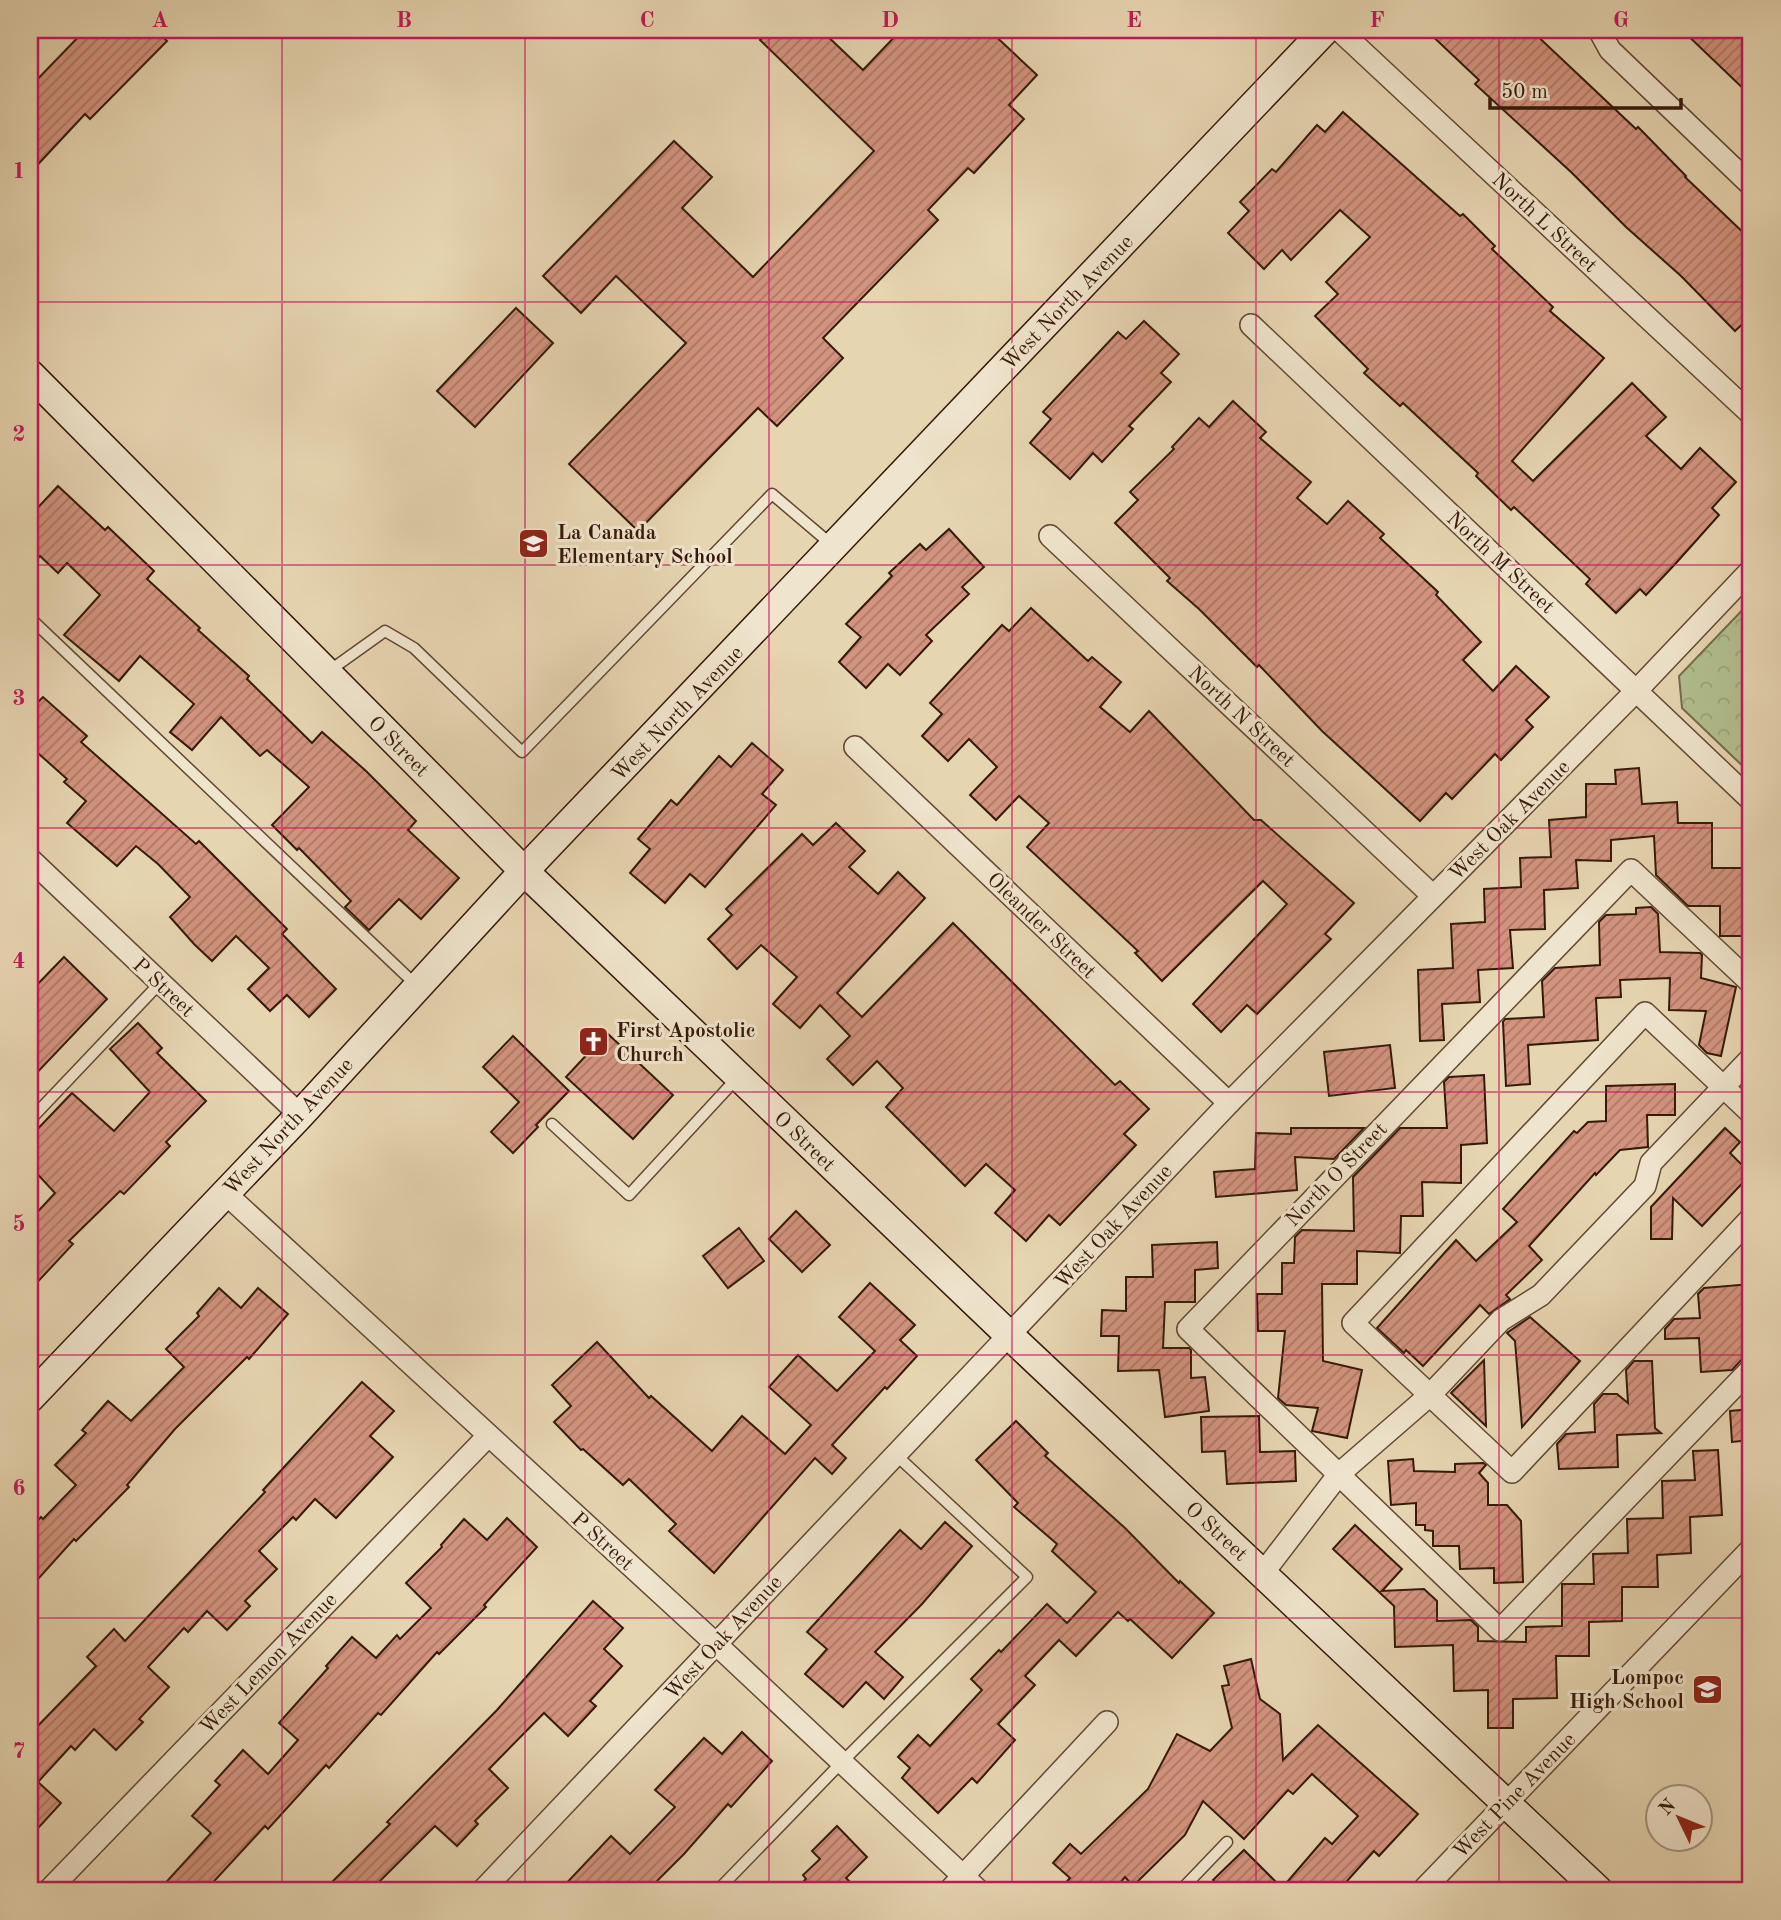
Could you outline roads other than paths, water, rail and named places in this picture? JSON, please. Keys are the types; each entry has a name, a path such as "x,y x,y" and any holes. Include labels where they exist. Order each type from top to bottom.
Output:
{"street":[{"name":"West North Avenue","path":"30,1398 300,1115 524,872 1325,30"},
{"name":"North L Street","path":"1339,30 1751,414"},
{"path":"1599,30 1610,50 1751,185"},
{"name":"North M Street","path":"1251,324 1751,800"},
{"name":"O Street","path":"30,374 524,872 1009,1335 1598,1890"},
{"name":"North N Street","path":"1050,536 1433,896"},
{"name":"West Oak Avenue","path":"483,1890 1229,1103 1637,690 1751,570"},
{"name":"Oleander Street","path":"855,747 1229,1103"},
{"name":"P Street","path":"33,870 160,982 300,1115"},
{"name":"North O Street","path":"1751,983 1631,870 1188,1329 1500,1630 1751,1369"},
{"path":"1751,1113 1645,1013 1353,1323 1512,1472 1751,1218"},
{"path":"1262,1573 1339,1474 1430,1395 1501,1320 1541,1295 1645,1186 1651,1163 1751,1058"},
{"name":"P Street","path":"226,1193 716,1644 841,1763 964,1886"},
{"name":"West Lemon Avenue","path":"48,1890 488,1436"},
{"name":"West Pine Avenue","path":"1423,1890 1751,1549"},
{"path":"964,1886 1107,1722"}],"lane":[{"path":"326,672 385,631 414,648 522,752 772,494 835,547"},
{"path":"30,618 418,986"},
{"path":"30,1120 160,982"},
{"path":"552,1124 629,1195 738,1077"},
{"path":"718,1890 1027,1577 895,1454"},
{"path":"1181,1890 1227,1842"}],"place":[{"name":"La Canada Elementary School","path":"534,544"},
{"name":"First Apostolic Church","path":"593,1042"},
{"name":"Lompoc High School","path":"1707,1689"}]}
